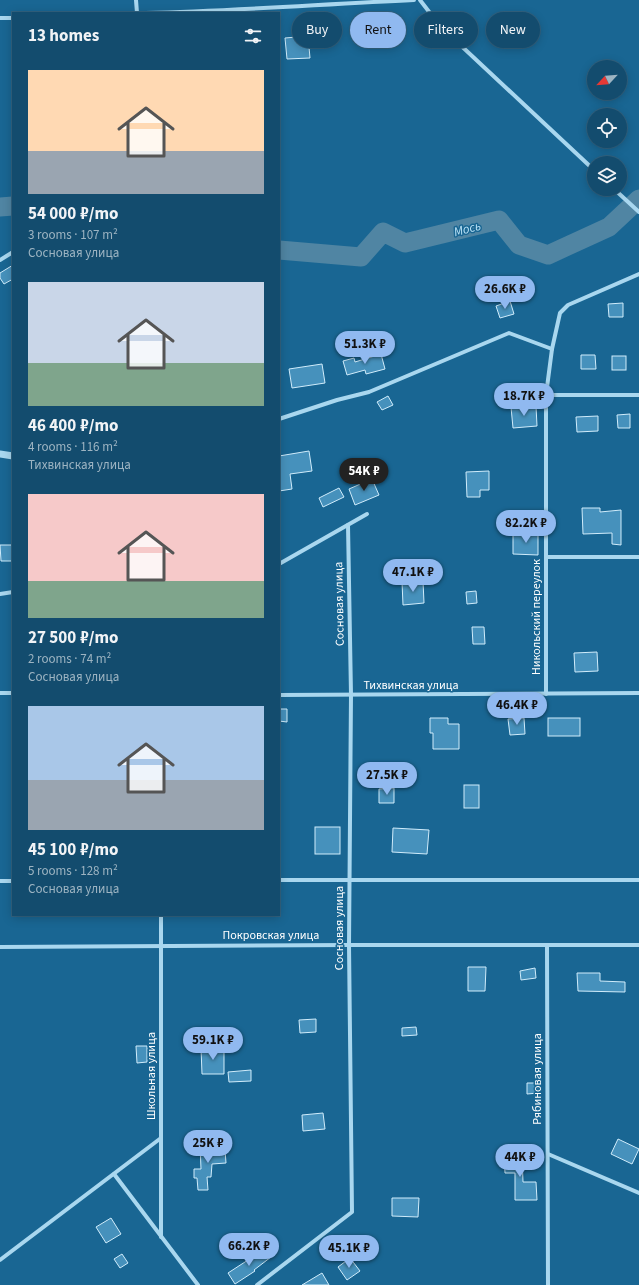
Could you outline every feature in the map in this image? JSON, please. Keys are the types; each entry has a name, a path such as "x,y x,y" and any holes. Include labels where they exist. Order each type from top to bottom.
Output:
{"street":[{"path":"136,0 137,12"},
{"path":"186,12 414,0"},
{"path":"420,0 440,26 587,163"},
{"path":"0,18 12,18"},
{"path":"622,196 639,212"},
{"path":"0,260 12,253"},
{"name":"Никольский переулок","path":"546,694 546,395 552,349 560,313 568,305 639,274"},
{"path":"280,419 337,400 369,392 508,333 552,349"},
{"path":"546,395 639,395"},
{"path":"0,454 12,456"},
{"path":"280,563 367,514"},
{"name":"Сосновая улица","path":"257,1285 352,1212 349,944 351,695 348,525"},
{"path":"547,557 639,557"},
{"path":"0,594 12,592"},
{"path":"0,693 12,693"},
{"name":"Тихвинская улица","path":"280,695 639,693"},
{"path":"280,880 639,880"},
{"path":"0,881 12,881"},
{"name":"Школьная улица","path":"161,916 161,1237"},
{"name":"Покровская улица","path":"0,947 349,944 639,945"},
{"name":"Рябиновая улица","path":"546,945 548,1285"},
{"path":"0,1260 161,1138"},
{"path":"548,1154 639,1193"},
{"path":"114,1174 198,1285"}],"building":[{"path":"292,37 292,48 309,48 310,58 287,59 285,38"},
{"path":"12,266 12,280 4,284 0,278 0,273"},
{"path":"510,301 514,314 500,318 496,306"},
{"path":"623,303 623,317 609,317 608,304"},
{"path":"381,354 385,369 366,374 365,370 347,375 343,361 354,358 355,362"},
{"path":"581,355 595,355 596,369 581,369"},
{"path":"612,356 626,356 626,370 612,370"},
{"path":"322,364 325,383 292,388 289,369"},
{"path":"388,396 393,405 382,410 377,402"},
{"path":"536,406 537,426 513,428 511,407"},
{"path":"630,414 630,428 618,428 617,415"},
{"path":"598,416 598,431 577,432 576,417"},
{"path":"309,451 312,471 290,474 292,489 280,491 280,456"},
{"path":"489,471 489,490 480,490 480,497 467,497 466,472"},
{"path":"372,479 379,495 355,505 349,489"},
{"path":"339,488 344,497 323,507 319,498"},
{"path":"582,508 600,508 600,512 621,510 621,545 612,544 612,533 583,534"},
{"path":"513,534 538,534 538,555 513,554"},
{"path":"0,545 12,545 12,561 1,561"},
{"path":"423,581 424,603 403,605 402,582"},
{"path":"476,591 477,603 467,604 466,592"},
{"path":"472,627 484,627 485,644 473,644"},
{"path":"597,652 598,671 575,672 574,653"},
{"path":"280,709 287,709 287,722 280,721"},
{"path":"430,718 448,718 448,724 459,724 459,749 433,749 433,733 430,733"},
{"path":"524,718 525,734 510,735 508,719"},
{"path":"548,718 580,718 580,736 548,736"},
{"path":"464,785 479,785 479,808 464,808"},
{"path":"394,788 394,803 379,803 379,789"},
{"path":"315,827 340,827 340,854 315,854"},
{"path":"393,828 429,830 427,854 392,852"},
{"path":"468,967 486,967 485,991 468,991"},
{"path":"535,968 536,978 521,980 520,971"},
{"path":"577,973 600,973 600,981 625,982 625,992 578,991"},
{"path":"316,1019 316,1032 300,1033 299,1020"},
{"path":"416,1027 417,1035 402,1036 402,1028"},
{"path":"136,1046 147,1046 147,1062 137,1063"},
{"path":"224,1047 224,1074 202,1074 201,1048"},
{"path":"251,1070 251,1081 229,1082 228,1072"},
{"path":"527,1083 538,1083 538,1093 527,1094"},
{"path":"323,1113 325,1129 303,1131 302,1115"},
{"path":"618,1139 639,1149 632,1164 611,1154"},
{"path":"219,1144 219,1151 225,1150 226,1163 212,1164 211,1177 207,1177 208,1190 198,1190 197,1178 194,1178 194,1169 201,1169 200,1145"},
{"path":"504,1154 522,1154 523,1182 536,1182 537,1200 515,1200 515,1173 505,1173"},
{"path":"392,1198 419,1198 418,1217 392,1216"},
{"path":"111,1218 121,1234 106,1243 96,1227"},
{"path":"265,1249 271,1257 254,1270 255,1271 235,1284 228,1273 248,1260 249,1261"},
{"path":"122,1254 128,1263 120,1268 114,1259"},
{"path":"350,1258 360,1271 347,1280 338,1267"},
{"path":"322,1273 329,1285 302,1285"}],"waterway":[{"name":"Мось","path":"280,250 361,257 383,232 405,243 499,220 519,245 548,255 609,227 639,199"},
{"name":"Мось","path":"0,207 12,206"}]}
